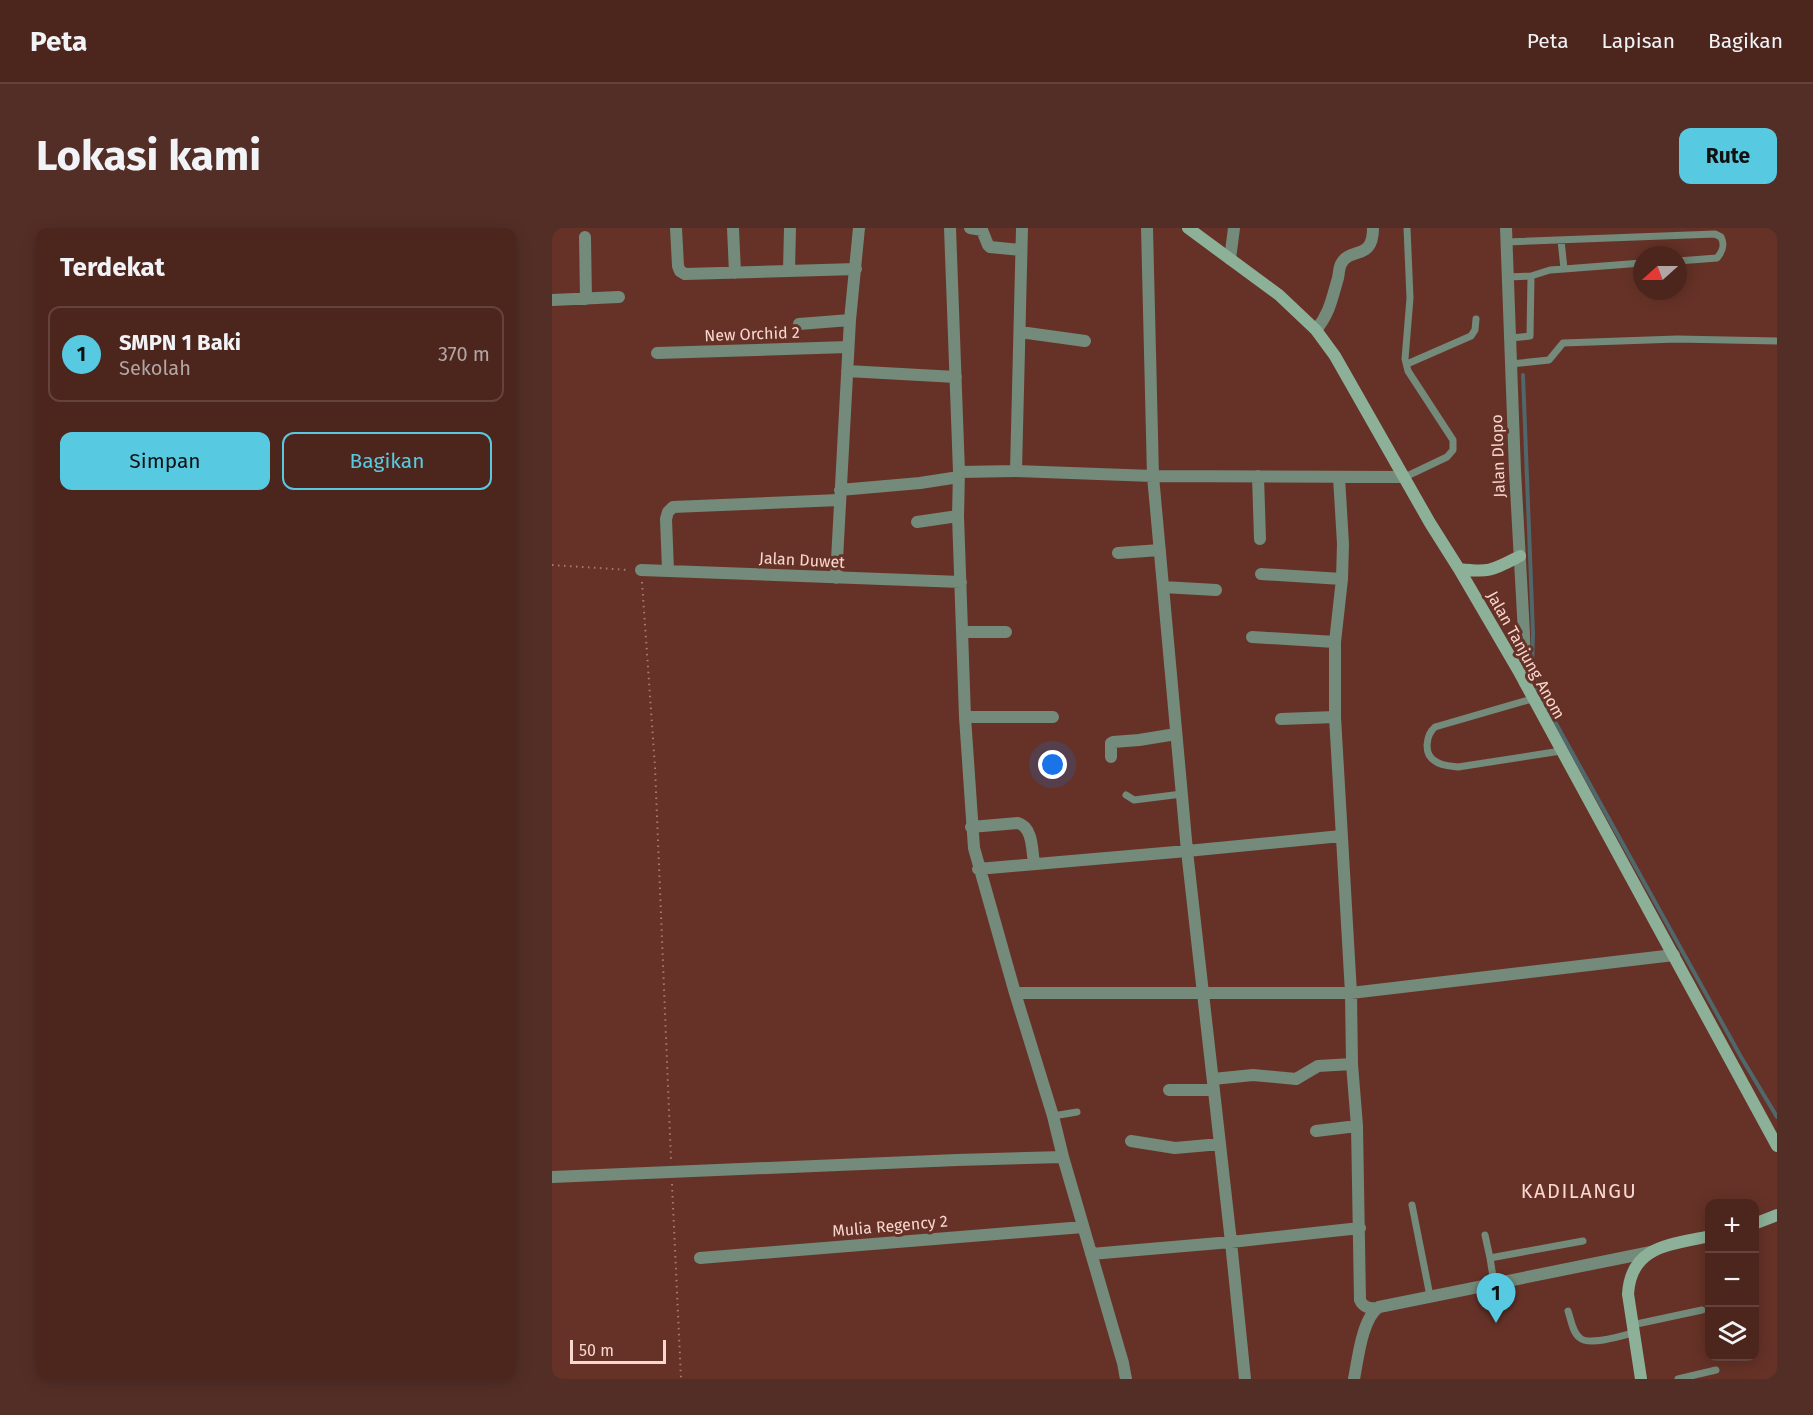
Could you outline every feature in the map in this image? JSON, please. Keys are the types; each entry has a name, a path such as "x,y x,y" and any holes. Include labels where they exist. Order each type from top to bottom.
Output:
{"main road":[{"name":"Jalan Tanjung Anom","path":"1188,228 1279,295 1316,330 1335,356 1525,683 1777,1146"},
{"path":"1460,569 1486,571 1520,556"},
{"path":"1759,1222 1777,1215"},
{"path":"1641,1379 1628,1294 1629,1281 1634,1268 1651,1252 1705,1237"}],"street":[{"path":"676,228 678,267 682,273 856,269"},
{"path":"733,228 735,273"},
{"path":"789,228 789,271"},
{"path":"836,578 848,347 859,228"},
{"path":"950,228 962,632 971,827 978,869 1053,1116 1126,1379"},
{"path":"970,228 982,230 990,247 1021,250"},
{"path":"1016,471 1022,228"},
{"path":"1147,228 1153,476 1187,851 1232,1242 1245,1379"},
{"path":"1230,259 1234,228"},
{"path":"1316,330 1325,319 1329,309 1341,263 1371,244 1373,228"},
{"name":"Jalan Dlopo","path":"1506,228 1514,338 1511,364 1525,683"},
{"path":"585,237 585,299"},
{"path":"552,300 619,297"},
{"path":"799,324 850,320"},
{"path":"1020,332 1085,341"},
{"name":"New Orchid 2","path":"657,353 848,347"},
{"path":"847,371 956,377"},
{"path":"668,570 666,519 672,507 840,495 920,483 959,474 1016,471 1153,476 1405,477"},
{"path":"1258,476 1260,539"},
{"path":"1339,477 1342,579 1335,642 1335,717 1357,1126 1360,1300 1369,1308 1377,1308 1651,1252"},
{"path":"917,522 958,516"},
{"path":"1118,553 1160,550"},
{"name":"Jalan Duwet","path":"641,570 961,582"},
{"path":"1261,574 1342,579"},
{"path":"1163,587 1216,590"},
{"path":"962,632 1006,632"},
{"path":"1252,637 1335,642"},
{"path":"965,717 1053,717"},
{"path":"1281,719 1335,717"},
{"path":"1111,757 1111,743 1113,742 1176,734"},
{"path":"971,827 1018,823 1024,825 1028,831 1034,864"},
{"path":"978,869 1341,836"},
{"path":"1015,993 1351,993 1674,955"},
{"path":"1169,1090 1214,1085 1253,1075 1296,1079 1318,1066 1352,1064"},
{"path":"1316,1131 1357,1126"},
{"path":"1131,1141 1175,1148 1220,1144"},
{"path":"552,1177 1063,1157"},
{"name":"Mulia Regency 2","path":"700,1258 1083,1227"},
{"path":"1091,1254 1360,1228"},
{"path":"1354,1379 1368,1320 1377,1308"}],"lane":[{"path":"1405,477 1442,460 1454,450 1453,440 1408,371 1406,348 1410,298 1407,228"},
{"path":"1507,242 1715,234 1721,237 1724,243 1723,250 1717,258 1687,260"},
{"path":"1561,240 1564,269"},
{"path":"1508,276 1532,276 1550,270 1633,264"},
{"path":"1514,338 1528,338 1531,332 1532,276"},
{"path":"1407,364 1471,336 1475,330 1476,319"},
{"path":"1511,364 1549,360 1563,343 1677,339 1777,341"},
{"path":"1532,699 1435,727 1429,732 1427,744 1430,758 1446,766 1458,766 1561,751"},
{"path":"1126,795 1134,800 1182,794"},
{"path":"1053,1116 1077,1112"},
{"path":"1412,1205 1430,1296"},
{"path":"1485,1235 1494,1283"},
{"path":"1490,1258 1583,1241"},
{"path":"1568,1311 1574,1332 1580,1339 1588,1342 1614,1338 1633,1329 1702,1310"},
{"path":"1678,1379 1716,1370"}],"path":[{"path":"552,565 641,570 655,766 681,1379"}],"waterway":[{"path":"1523,375 1533,633 1532,669 1538,691 1741,1057 1777,1117"}],"place":[{"name":"SMPN 1 Baki","path":"1496,1323"}],"district":[{"name":"KADILANGU","path":"1579,1191"}]}
